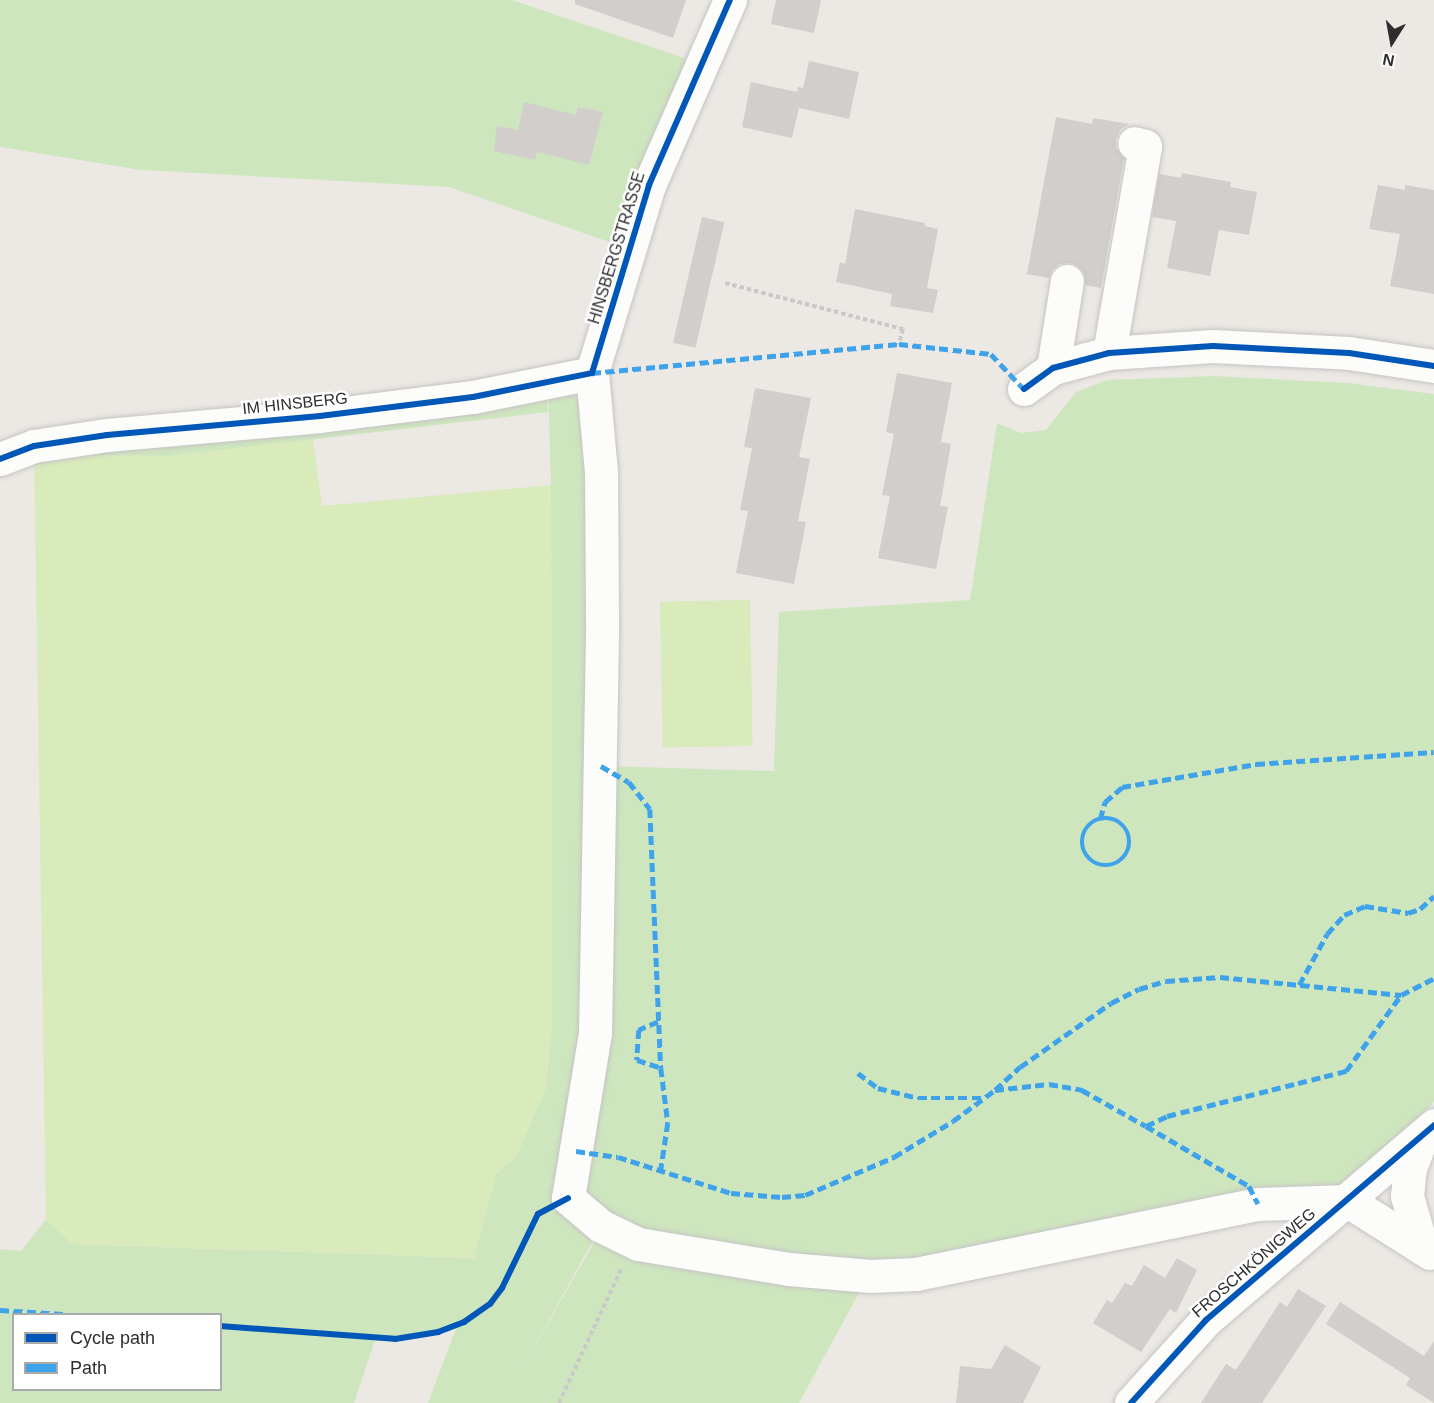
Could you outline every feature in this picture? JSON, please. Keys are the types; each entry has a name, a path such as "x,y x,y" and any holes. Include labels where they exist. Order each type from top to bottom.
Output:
{"street":[{"name":"HINSBERGSTRASSE","path":"592,373 649,185 730,0"},
{"path":"1110,353 1145,146 1134,143"},
{"path":"1053,368 1067,281"},
{"path":"1024,389 1053,368 1110,353 1214,346 1349,353 1434,366"},
{"name":"IM HINSBERG","path":"0,459 34,446 107,435 355,412 473,397 592,373"},
{"path":"592,373 601,471 602,633 595,1034 568,1198 591,1220 633,1242 789,1269 871,1276 916,1274 1258,1204 1348,1201 1428,1252"},
{"path":"1428,1252 1407,1196 1410,1168 1429,1130"},
{"name":"FROSCHKÖNIGWEG","path":"1131,1403 1206,1320 1429,1130"}],"path":[{"path":"725,283 903,329 899,344"},
{"path":"560,1403 633,1242"}],"green space":[{"path":"0,0 512,0 702,64 630,249 449,187 141,170 0,147"},
{"path":"1214,376 1348,383 1434,394 1434,1102 1347,1192 1246,1204 1043,1245 895,1266 754,1263 601,1226 521,1371 602,1228 633,1243 753,1268 867,1278 799,1403 428,1403 458,1323 438,1332 394,1342 375,1340 354,1403 0,1403 0,1249 21,1251 46,1219 72,1244 474,1258 496,1174 516,1157 546,1087 552,1026 551,485 548,383 586,403 603,766 774,771 779,612 970,600 997,423 1021,433 1046,430 1076,392 1107,380"},
{"path":"547,383 548,412 170,456 34,455"},
{"path":"313,439 322,506 551,485 552,1026 546,1087 516,1157 496,1174 474,1258 72,1244 46,1219 34,455 170,456"},
{"path":"750,600 753,746 663,748 660,602"}],"building":[{"path":"575,0 686,0 673,38 575,4"},
{"path":"776,0 821,0 814,33 771,24"},
{"path":"809,61 859,72 849,119 799,108 792,138 742,127 751,82 797,92 798,87 803,88"},
{"path":"524,102 576,115 578,107 603,112 589,165 537,152 535,160 494,151 497,126 518,130"},
{"path":"1056,117 1092,124 1093,118 1129,124 1120,130 1116,139 1116,148 1124,158 1101,288 1085,285 1084,274 1078,266 1071,263 1060,264 1052,270 1049,278 1027,274"},
{"path":"1182,173 1231,182 1230,187 1257,192 1249,235 1219,230 1210,276 1167,268 1176,221 1152,217 1159,174 1181,178"},
{"path":"1378,185 1405,190 1405,185 1434,190 1434,294 1390,286 1400,234 1369,229"},
{"path":"855,209 925,223 925,226 938,229 927,288 938,290 933,313 890,306 892,294 836,282 840,262 845,264"},
{"path":"702,217 724,222 695,348 673,343"},
{"path":"897,373 952,383 941,442 951,444 940,506 948,507 936,569 878,558 890,496 882,495 894,434 886,432"},
{"path":"755,388 811,398 799,457 810,459 798,521 806,522 794,584 736,573 748,511 740,510 752,448 744,447"},
{"path":"1177,1258 1197,1270 1176,1313 1170,1309 1141,1352 1093,1323 1107,1300 1112,1303 1125,1283 1132,1286 1144,1265 1165,1278"},
{"path":"1298,1289 1326,1306 1262,1403 1201,1403 1226,1364 1236,1370 1280,1302 1287,1307"},
{"path":"1340,1302 1424,1356 1434,1341 1434,1403 1406,1385 1410,1378 1326,1324"},
{"path":"1005,1345 1041,1367 1023,1403 956,1403 960,1366 991,1369"}],"marked path":[{"path":"592,373 899,344 991,354 1024,389"},
{"path":"1100,819 1105,802 1122,787 1256,764 1434,752"},
{"path":"601,766 629,782 650,809 661,1068 668,1123 661,1170"},
{"path":"1101,818 1111,818 1123,825 1130,837 1130,842 1130,847 1123,859 1111,866 1101,866 1086,855 1082,847 1082,837 1093,822 1101,818"},
{"path":"1299,985 1327,934 1344,915 1365,906 1408,913 1420,909 1434,896"},
{"path":"995,1090 1020,1067 1111,1003 1139,989 1166,981 1220,977 1401,995"},
{"path":"1146,1126 1167,1116 1346,1071 1401,995 1434,978"},
{"path":"658,1022 639,1030 637,1060 661,1068"},
{"path":"858,1073 878,1088 918,1098 981,1098"},
{"path":"576,1151 618,1157 731,1193 782,1197 805,1195 894,1157 953,1121 995,1090 1049,1084 1082,1090 1146,1126 1249,1186 1258,1204"},
{"path":"0,1310 47,1313"}],"cycle path":[{"path":"0,459 34,446 107,435 320,416 473,397 592,373 649,185 730,0"},
{"path":"1024,389 1053,368 1109,353 1213,346 1349,353 1434,366"},
{"path":"1131,1403 1206,1320 1434,1125"},
{"path":"222,1326 395,1339 438,1332 464,1322 490,1304 502,1288 538,1214 568,1198"}]}
